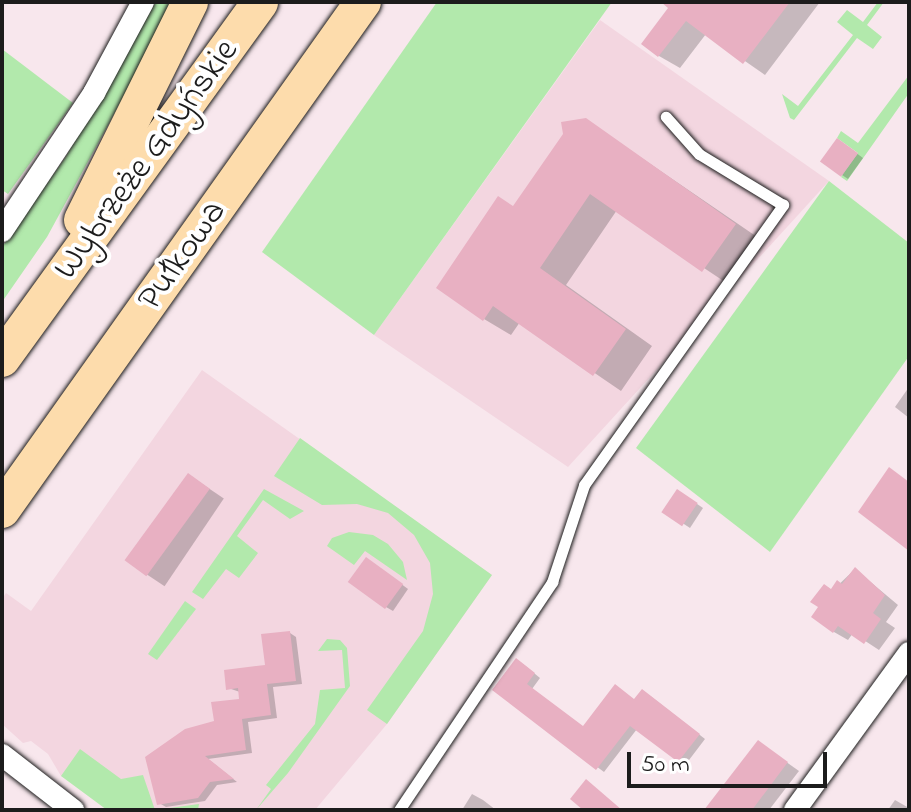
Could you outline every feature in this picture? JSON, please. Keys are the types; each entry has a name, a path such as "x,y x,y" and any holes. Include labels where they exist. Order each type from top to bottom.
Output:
{"highway":[{"path":"2,359 34,318 190,2"},
{"name":"Wybrzeże Gdyńskie","path":"34,318 260,2"},
{"name":"Pułkowa","path":"2,510 363,2"}],"street":[{"path":"2,231 94,93 143,2"},
{"path":"795,810 909,653"},
{"path":"2,755 73,810"}],"lane":[{"path":"399,810 552,582 584,485 783,205 699,154 666,117"}],"shaded area":[{"path":"600,20 829,181 568,467 374,335"},
{"path":"202,370 492,575 387,724 315,810 127,810 61,776 48,754 31,741 23,743 2,724 2,599 6,593 31,611"}],"green space":[{"path":"156,2 175,2 47,237 2,302 2,247 65,158"},
{"path":"437,2 612,2 374,335 262,252"},
{"path":"878,2 884,2 867,25 882,37 873,49 857,38 794,120 790,118 782,94 798,106 853,35 837,22 847,10 863,22"},
{"path":"2,49 73,103 8,194 2,190"},
{"path":"909,75 909,93 847,181 841,177 858,153 837,138 841,131 858,143"},
{"path":"829,181 909,243 909,356 770,552 636,448"},
{"path":"300,438 492,575 387,724 367,710 423,631 433,594 430,563 414,535 388,513 357,504 322,505 274,476"},
{"path":"264,489 304,511 290,519 263,500 237,536 258,553 239,578 226,569 203,599 192,592"},
{"path":"349,532 373,535 388,544 403,562 407,580 365,551 354,565 327,546 332,538"},
{"path":"185,601 196,609 157,660 148,654"},
{"path":"327,639 340,640 347,648 350,686 288,773 256,810 271,789 266,785 315,724 320,690 345,688 342,650 318,651"},
{"path":"80,749 121,779 143,775 155,810 107,810 61,776"},
{"path":"199,804 198,810 155,810"}],"building":[{"path":"661,2 790,2 743,64 686,21 658,57 641,44 668,8"},
{"path":"586,118 736,224 702,272 590,194 540,268 626,329 593,376 493,306 483,321 436,288 498,196 513,206 563,134 561,122"},
{"path":"837,138 858,153 841,177 820,161"},
{"path":"889,467 909,482 909,551 858,512"},
{"path":"188,473 210,489 146,576 125,560"},
{"path":"677,489 698,503 682,526 661,512"},
{"path":"366,557 403,584 385,609 348,582"},
{"path":"855,567 885,595 873,613 881,619 864,644 838,626 833,633 811,617 818,607 810,602 824,584 831,589 837,580 842,584"},
{"path":"290,631 296,681 267,684 271,715 242,719 246,750 205,756 234,779 210,782 198,798 157,805 145,757 185,729 214,721 211,702 239,699 238,688 226,690 224,670 265,665 261,634"},
{"path":"516,658 535,673 527,684 583,726 615,684 634,699 642,689 700,734 678,762 630,726 596,770 492,690"},
{"path":"758,740 788,762 752,810 704,810"},
{"path":"586,779 622,810 583,810 570,799"}]}
